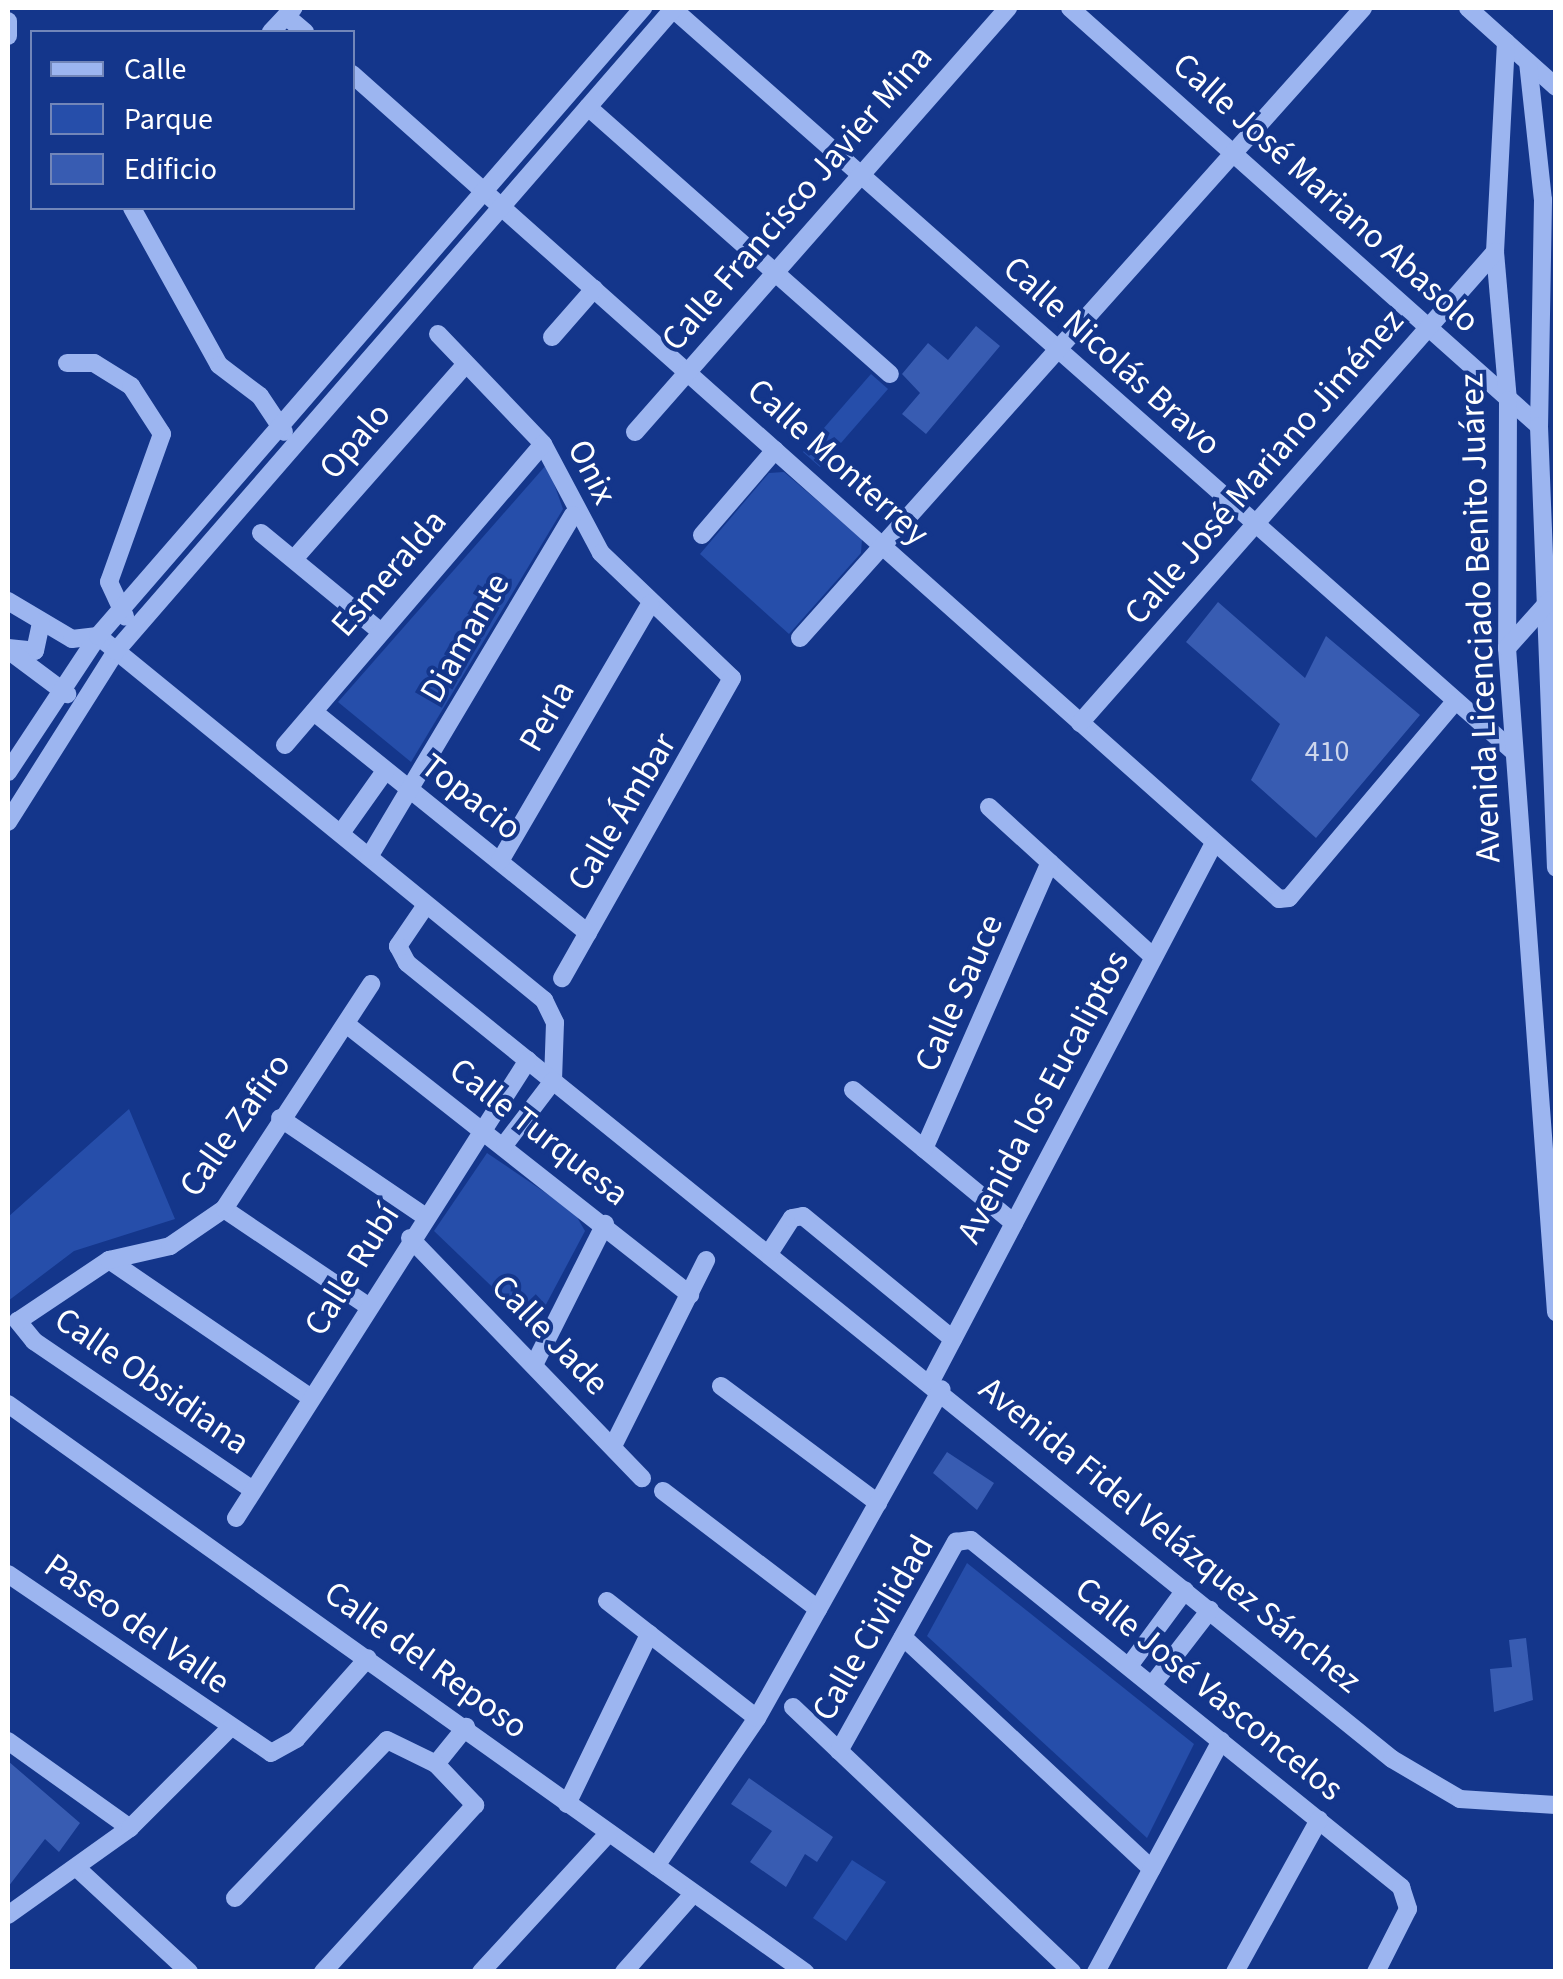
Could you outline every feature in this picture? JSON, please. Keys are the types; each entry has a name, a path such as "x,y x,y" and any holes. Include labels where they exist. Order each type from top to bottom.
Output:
{"street":[{"path":"8,772 98,636 482,188 643,8"},
{"path":"8,822 82,700 136,626 673,8"},
{"name":"Calle Nicolás Bravo","path":"673,8 1453,704 1512,750"},
{"name":"Calle Francisco Javier Mina","path":"635,432 1008,8"},
{"name":"Calle José Mariano Abasolo","path":"1070,8 1539,426"},
{"path":"800,638 1363,8"},
{"path":"1468,8 1556,87"},
{"name":"Avenida Licenciado Benito Juárez","path":"1506,42 1495,252 1508,400 1506,648 1556,1312"},
{"name":"Avenida Licenciado Benito Juárez","path":"1528,62 1549,194 1539,426 1551,598 1556,868"},
{"name":"Calle Monterrey","path":"355,77 1279,899 1453,704"},
{"path":"588,107 890,374"},
{"path":"133,210 220,365 260,396 293,444"},
{"name":"Calle José Mariano Jiménez","path":"1080,724 1256,529 1495,252"},
{"path":"552,337 594,289"},
{"name":"Onix","path":"438,334 543,444 573,515 650,604 732,678"},
{"path":"67,362 94,363 131,386 162,434 113,565 120,611 136,626"},
{"name":"Opalo","path":"294,559 465,366"},
{"name":"Esmeralda","path":"285,745 543,444"},
{"path":"702,535 776,450"},
{"name":"Diamante","path":"369,856 412,793 573,515"},
{"path":"261,533 380,631"},
{"path":"1506,648 1551,598"},
{"path":"8,601 72,639 98,636 548,1003 553,1081 506,1144"},
{"name":"Perla","path":"500,861 650,604"},
{"path":"8,649 35,650 41,623"},
{"path":"8,649 60,691 82,700"},
{"name":"Calle Ámbar","path":"562,978 732,678"},
{"name":"Topacio","path":"314,712 588,933"},
{"path":"340,834 385,771"},
{"path":"989,807 1153,957"},
{"name":"Avenida los Eucaliptos","path":"656,1866 757,1718 878,1503 937,1385 953,1340 1214,843"},
{"name":"Calle Sauce","path":"924,1148 1050,862"},
{"name":"Avenida Fidel Velázquez Sánchez","path":"426,905 399,956 937,1385 1210,1610 1445,1793 1480,1804 1556,1805"},
{"name":"Calle Zafiro","path":"18,1321 108,1260 170,1246 224,1209 370,984"},
{"name":"Calle Turquesa","path":"346,1024 506,1144 690,1295"},
{"name":"Calle Rubí","path":"236,1518 480,1125 528,1060"},
{"path":"853,1090 1014,1223"},
{"path":"280,1118 424,1216"},
{"path":"224,1209 368,1306"},
{"name":"Avenida Fidel Velázquez Sánchez","path":"770,1252 792,1218 803,1216 953,1340"},
{"path":"534,1365 604,1224"},
{"name":"Calle Jade","path":"410,1238 642,1478"},
{"path":"108,1260 311,1398"},
{"path":"613,1446 706,1260"},
{"name":"Calle Obsidiana","path":"18,1321 34,1341 253,1490"},
{"path":"721,1386 878,1503"},
{"name":"Calle del Reposo","path":"8,1404 466,1728 791,1968"},
{"path":"663,1491 818,1610"},
{"name":"Calle Civilidad","path":"839,1751 903,1636 964,1539"},
{"name":"Calle José Vasconcelos","path":"964,1539 1129,1666 1408,1897 1376,1972"},
{"name":"Paseo del Valle","path":"8,1574 229,1728 280,1752 368,1658"},
{"path":"1129,1666 1186,1590"},
{"path":"607,1601 757,1718"},
{"path":"1152,1685 1210,1610"},
{"path":"567,1804 649,1634"},
{"path":"903,1636 1152,1868"},
{"path":"793,1707 1072,1972"},
{"path":"8,1914 80,1870 130,1828 229,1728"},
{"path":"436,1764 466,1728"},
{"path":"235,1898 387,1740 436,1764 475,1805 323,1972"},
{"path":"8,1741 130,1828"},
{"path":"1096,1972 1221,1741"},
{"path":"1235,1972 1318,1820"},
{"path":"481,1972 608,1833"},
{"path":"80,1870 189,1972"},
{"path":"624,1972 693,1894"}],"green space":[{"path":"871,374 888,389 820,467 803,452"},
{"path":"547,464 563,509 411,762 338,702"},
{"path":"784,472 862,539 861,553 789,634 700,554 769,473"},
{"path":"129,1109 175,1219 74,1251 8,1301 8,1217"},
{"path":"487,1153 574,1212 585,1231 534,1327 434,1231"},
{"path":"967,1563 1194,1744 1147,1838 927,1636"},
{"path":"852,1860 886,1882 846,1941 813,1918"}],"building":[{"path":"976,326 1000,346 926,434 902,414 920,393 902,374 928,343 948,360"},
{"path":"1218,602 1305,678 1326,636 1420,715 1316,838 1251,780 1280,724 1186,642"},
{"path":"947,1452 994,1483 977,1510 933,1473"},
{"path":"1526,1638 1533,1700 1494,1712 1490,1669 1512,1667 1509,1640"},
{"path":"8,1761 80,1823 59,1852 45,1839 8,1887"},
{"path":"749,1778 833,1837 817,1862 805,1854 786,1887 750,1862 772,1831 731,1804"}]}
